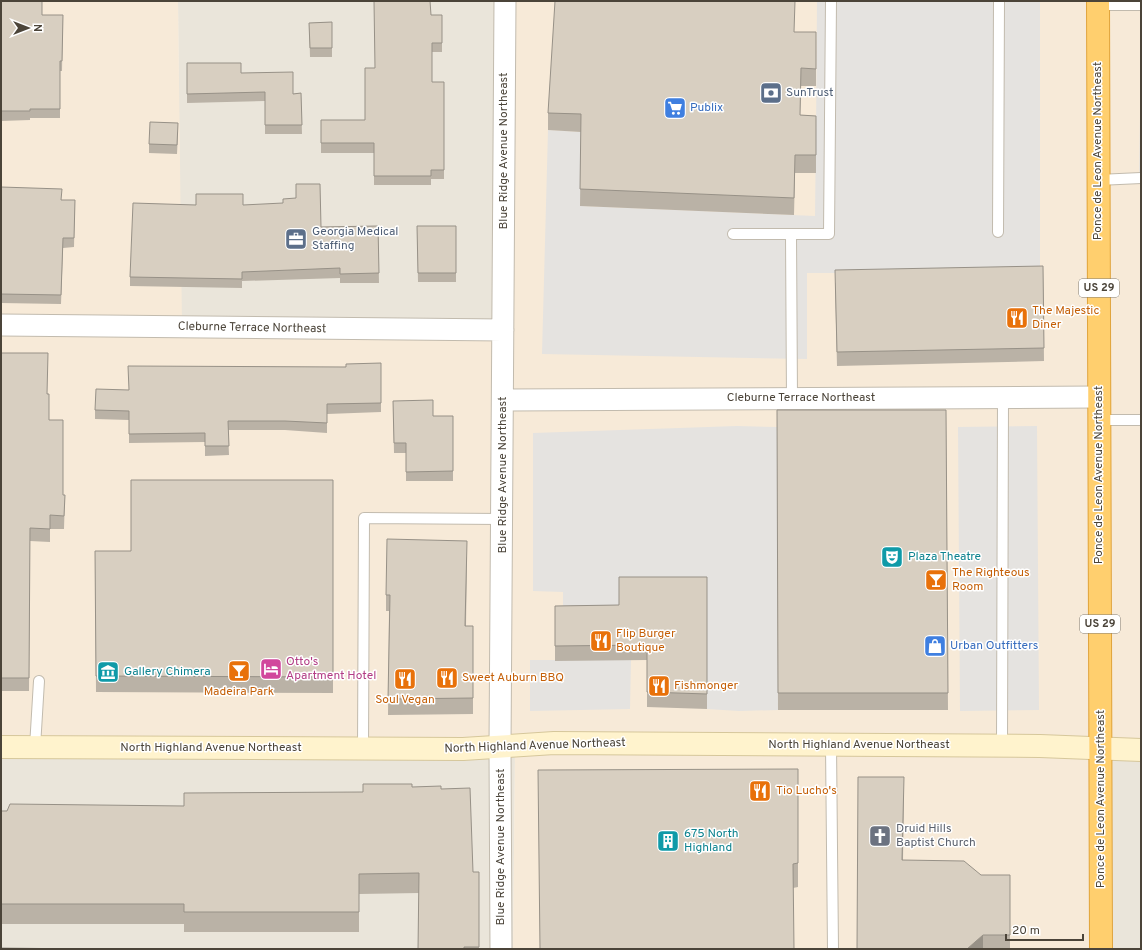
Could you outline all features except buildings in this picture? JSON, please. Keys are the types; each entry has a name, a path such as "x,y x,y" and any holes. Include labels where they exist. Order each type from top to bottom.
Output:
{"highway":[{"name":"Ponce de Leon Avenue Northeast","path":"1098,3 1101,949"}],"main road":[{"name":"North Highland Avenue Northeast","path":"1,747 463,749 554,743 1040,746 1141,750"}],"street":[{"name":"Blue Ridge Avenue Northeast","path":"501,949 500,747 504,330 505,1"},
{"name":"Cleburne Terrace Northeast","path":"1,325 504,330"},
{"name":"Cleburne Terrace Northeast","path":"503,400 1099,397"}],"lane":[{"path":"733,234 829,234 831,1"},
{"path":"998,232 999,1"},
{"path":"1098,3 1141,5"},
{"path":"1098,180 1141,178"},
{"path":"791,235 792,398"},
{"path":"1002,746 1003,397"},
{"path":"1099,420 1141,420"},
{"path":"363,748 364,518 502,519"},
{"path":"35,747 39,681"},
{"path":"831,745 833,949"}],"shaded area":[{"path":"1,1 178,1 182,324 499,324 502,1 1141,1 1141,750 1100,749 1098,949 513,949 515,752 1,759"},
{"path":"178,1 502,1 499,324 181,324"},
{"path":"817,1 1040,1 1040,273 807,273 807,359 542,354 548,130 581,132 581,206 815,216"},
{"path":"1141,53 1141,178 1139,178"},
{"path":"737,426 777,427 778,710 739,711 707,709 707,592 620,591 619,620 563,621 563,592 533,591 533,433"},
{"path":"1037,426 1039,710 960,711 958,427"},
{"path":"530,660 631,660 630,709 530,711"},
{"path":"1100,749 1141,750 1141,949 1098,949"},
{"path":"515,752 513,949 1,949 1,759"}],"place":[{"name":"SunTrust","path":"771,93"},
{"name":"Publix","path":"675,108"},
{"name":"Georgia Medical Staffing","path":"296,239"},
{"name":"The Majestic Diner","path":"1017,318"},
{"name":"Plaza Theatre","path":"892,557"},
{"name":"The Righteous Room","path":"936,580"},
{"name":"Flip Burger Boutique","path":"601,641"},
{"name":"Urban Outfitters","path":"935,646"},
{"name":"Otto's Apartment Hotel","path":"271,669"},
{"name":"Madeira Park","path":"239,671"},
{"name":"Gallery Chimera","path":"108,672"},
{"name":"Sweet Auburn BBQ","path":"447,678"},
{"name":"Soul Vegan","path":"405,679"},
{"name":"Fishmonger","path":"659,686"},
{"name":"Tio Lucho's","path":"760,791"},
{"name":"Druid Hills Baptist Church","path":"880,836"},
{"name":"675 North Highland","path":"668,841"}]}
